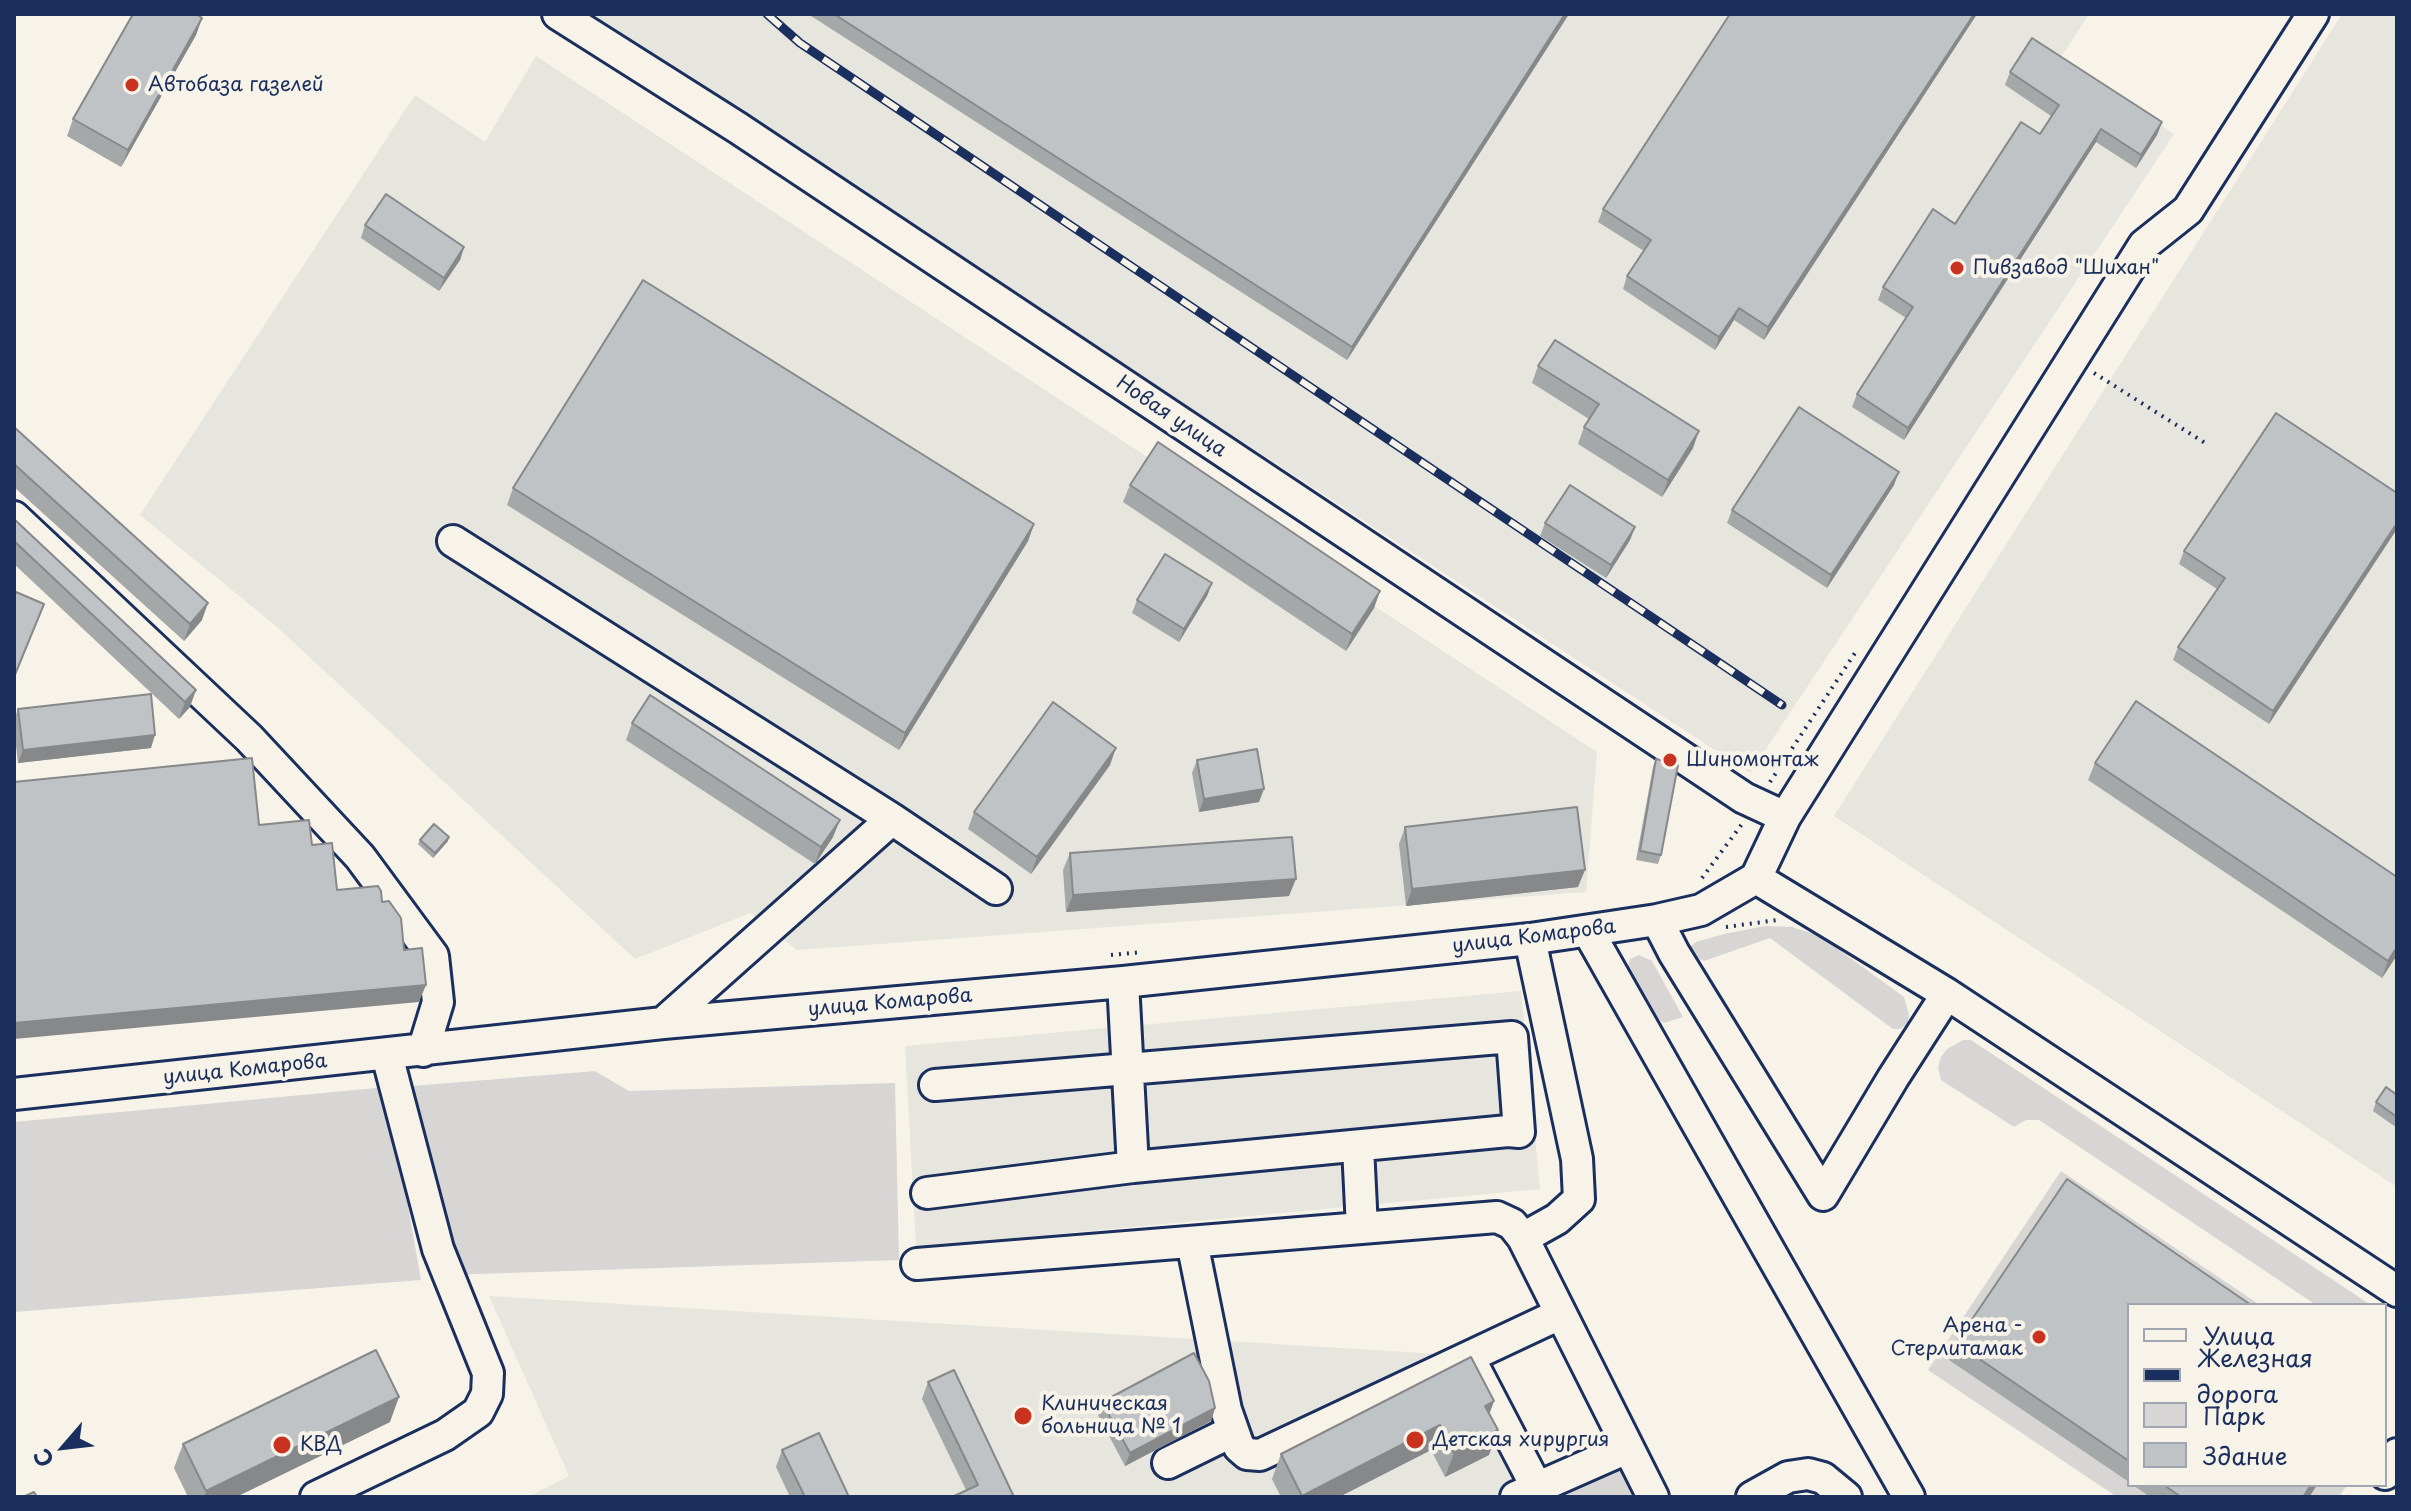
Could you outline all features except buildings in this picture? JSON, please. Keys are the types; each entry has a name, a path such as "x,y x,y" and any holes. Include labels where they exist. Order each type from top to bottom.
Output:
{"street":[{"name":"Новая улица","path":"558,14 738,128 1744,798 1785,817"},
{"path":"2313,14 2188,210 2144,245 1785,817 1756,878 1947,994 2397,1291"},
{"path":"14,517 249,738 360,857 433,956 438,1002 423,1051"},
{"path":"453,541 892,819 996,889"},
{"path":"663,1023 892,819"},
{"name":"улица Комарова","path":"14,1094 663,1023 1123,982 1530,939 1657,920 1714,905 1756,878"},
{"path":"1657,920 1674,953 1823,1195 1947,994"},
{"path":"1588,931 1909,1497"},
{"path":"1523,1238 1557,1219 1579,1199 1577,1159 1530,939"},
{"path":"1123,982 1133,1167"},
{"path":"927,1193 1133,1167 1519,1132 1512,1037 935,1085"},
{"path":"316,1497 445,1435 478,1412 487,1394 488,1373 438,1249 387,1055"},
{"path":"1358,1147 1362,1228"},
{"path":"917,1264 1497,1217 1512,1224 1523,1238 1653,1497"},
{"path":"1192,1242 1231,1432 1247,1454 1260,1455 1560,1314"},
{"path":"1469,1357 1527,1492 1627,1448"},
{"path":"1168,1463 1231,1432"},
{"path":"1752,1497 1788,1477 1808,1474 1823,1478 1846,1497"}],"path":[{"path":"2092,371 2205,443"},
{"path":"1715,930 1742,923 1784,919"}],"shaded area":[{"path":"588,14 2089,14 2061,57 2174,134 1750,773"},
{"path":"2342,14 2397,14 2397,1187 1834,816"},
{"path":"536,56 1597,752 1586,892 797,950 750,913 635,959 276,626 140,515 415,95 485,142"},
{"path":"1521,991 1540,1189 916,1247 905,1046"},
{"name":"Клиническая больница № 1","path":"489,1296 1472,1356 1545,1497 528,1497 569,1476"}],"green space":[{"path":"1765,926 1792,927 1820,936 1904,997 1908,1023 1900,1029 1893,1029 1770,938 1704,961 1697,958 1690,947 1696,942 1724,934"},
{"path":"1639,955 1652,961 1683,1017 1664,1023 1653,1015 1627,970 1630,959"},
{"path":"1963,1040 1971,1040 2368,1303 2313,1303 2039,1120 2026,1120 2014,1127 1941,1080 1938,1067 1947,1049"},
{"path":"595,1071 629,1091 895,1083 899,1260 448,1275 413,1086"},
{"path":"387,1087 421,1280 14,1312 14,1122"},
{"name":"Арена - Стерлитамак","path":"2061,1171 2257,1303 2127,1303 2127,1487 2346,1487 2339,1497 2117,1497 1928,1370"},
{"path":"1641,1454 1664,1497 1553,1497"}],"railway":[{"path":"767,14 800,43 1782,705"}],"place":[{"name":"Автобаза газелей","path":"132,85"},
{"name":"Пивзавод \"Шихан\"","path":"1957,268"},
{"name":"Шиномонтаж","path":"1670,760"},
{"name":"Арена - Стерлитамак","path":"2039,1337"},
{"name":"Клиническая больница № 1","path":"1023,1416"},
{"name":"Детская хирургия","path":"1415,1440"},
{"name":"КВД","path":"282,1445"}]}
